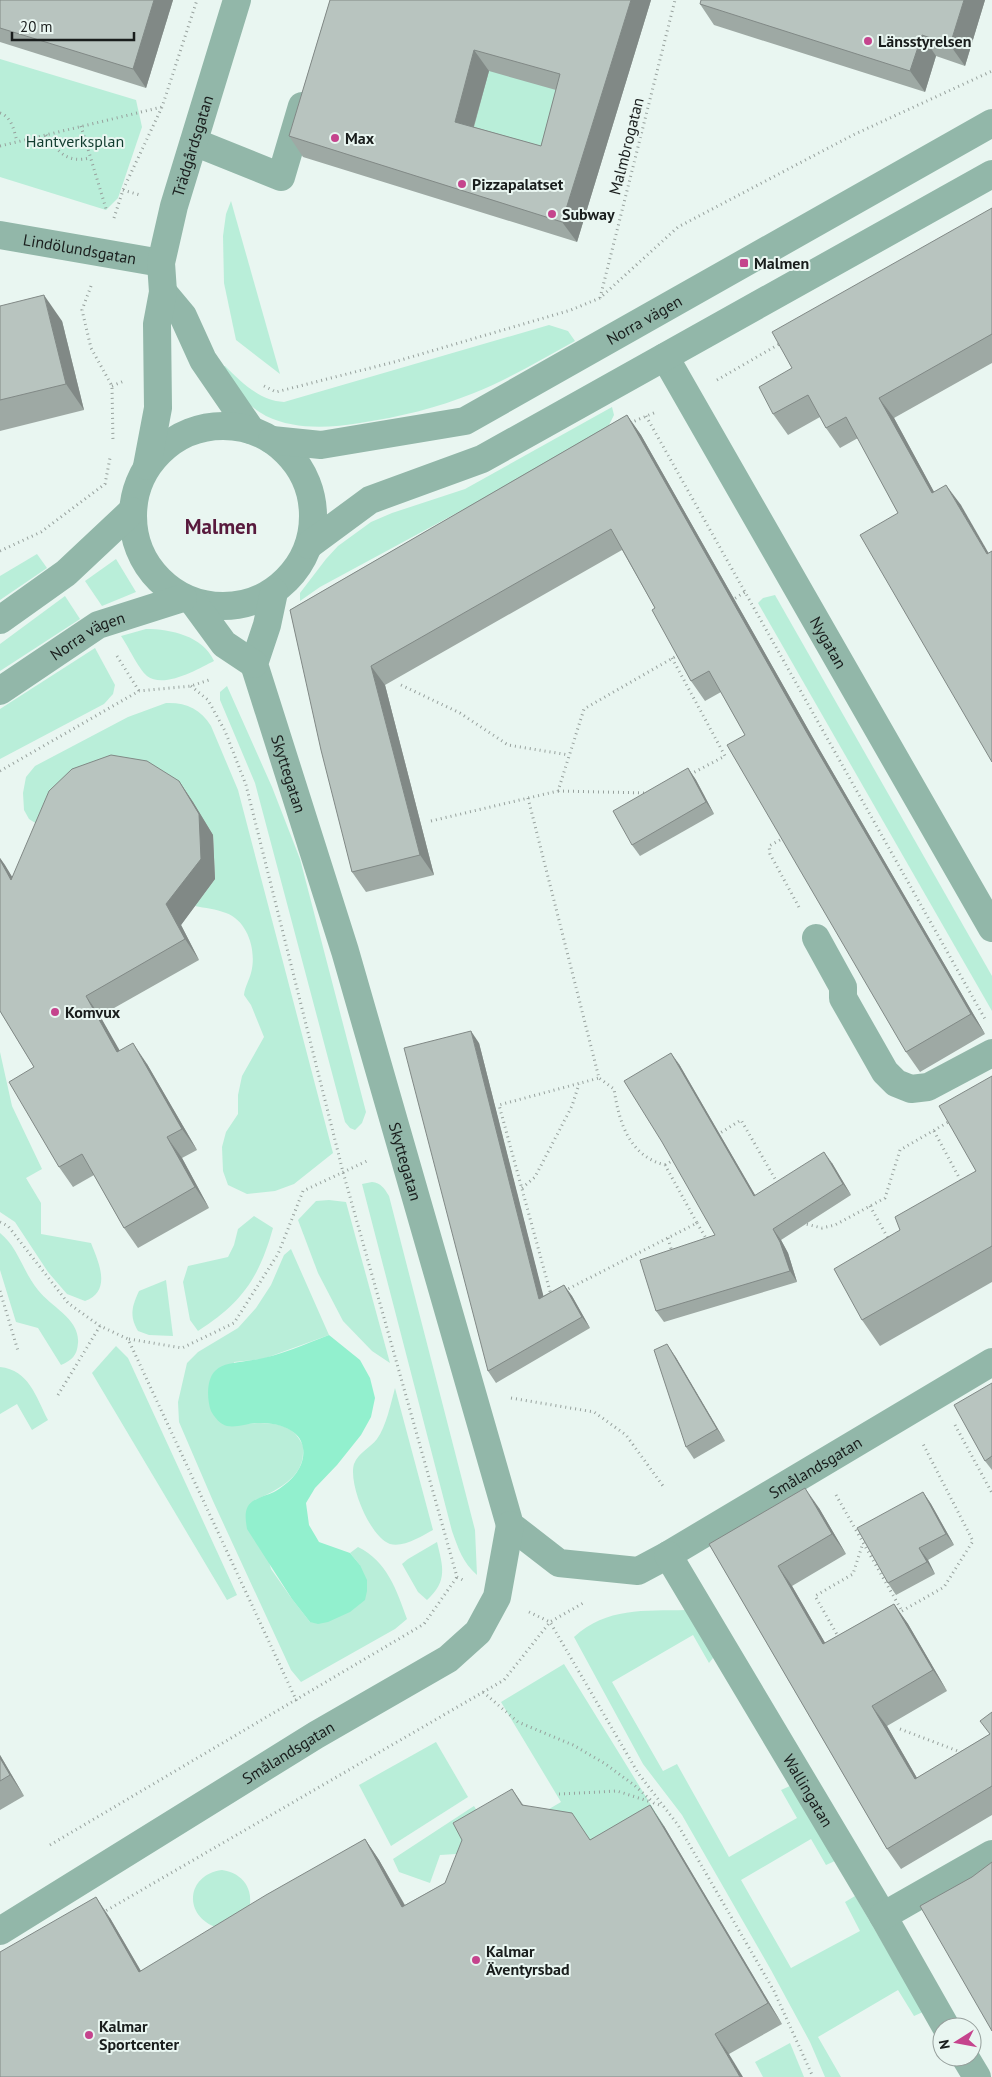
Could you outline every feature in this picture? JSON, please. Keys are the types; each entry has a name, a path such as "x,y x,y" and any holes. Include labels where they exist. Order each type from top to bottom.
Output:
{"street":[{"name":"Trädgårdsgatan","path":"147,466 158,408 156,324 163,292 160,263 174,206 237,0"},
{"path":"194,142 281,177 308,86"},
{"name":"Norra vägen","path":"262,435 290,456 304,475 311,498 313,522 309,545 298,566 274,592 241,605 217,607 188,600 173,592 155,577 142,557 134,535 132,511 136,488 147,466 162,448 182,435 204,427 227,425 262,435 320,445 465,421 992,122"},
{"name":"Norra vägen","path":"309,545 370,500 482,459 992,174"},
{"name":"Lindölundsgatan","path":"0,235 160,263"},
{"path":"163,292 183,316 203,360 262,435"},
{"name":"Nygatan","path":"665,357 992,928"},
{"path":"0,620 66,573 132,511"},
{"path":"188,600 224,644 254,664 267,625 274,592"},
{"name":"Norra vägen","path":"0,691 98,625 188,600"},
{"name":"Skyttegatan","path":"254,664 346,951 510,1525"},
{"path":"816,938 843,987 843,998 885,1072 896,1083 912,1089 928,1087 992,1053"},
{"name":"Smålandsgatan","path":"0,1931 316,1735 448,1658 478,1632 497,1597 510,1525 559,1563 638,1571 668,1556 992,1362"},
{"name":"Wallingatan","path":"668,1556 883,1916 940,2017"},
{"path":"883,1916 992,1854"}],"path":[{"path":"112,447 114,438 112,386 91,348 82,310 103,254 123,190 162,107 197,0"},
{"name":"Malmbrogatan","path":"600,298 675,0"},
{"path":"262,385 276,392 413,356 571,310 600,298 678,227 853,135 992,71"},
{"path":"0,146 162,107"},
{"path":"0,114 5,115 11,122 17,142"},
{"path":"81,126 107,212"},
{"path":"46,135 58,151 73,160 90,158"},
{"path":"725,376 785,341"},
{"path":"624,426 659,411"},
{"path":"646,416 987,1023"},
{"path":"0,551 41,532 105,484 110,456"},
{"path":"729,602 745,592"},
{"path":"558,791 584,709 678,655 676,645"},
{"path":"672,658 725,756 682,779"},
{"path":"0,771 139,692 191,686 215,678"},
{"path":"401,685 460,713 508,746 569,755"},
{"path":"431,821 558,791 657,793"},
{"path":"528,798 599,1078 614,1089 620,1123 635,1146 653,1162 665,1165 682,1155"},
{"path":"780,840 770,846 770,854 816,938"},
{"path":"552,1297 499,1105 599,1078"},
{"path":"522,1188 535,1177 572,1106 580,1083"},
{"path":"800,1223 822,1228 835,1225 885,1198 900,1150 959,1117"},
{"path":"716,1135 741,1120 781,1189"},
{"path":"934,1131 962,1183 970,1186"},
{"path":"0,1222 8,1226 68,1303 100,1326 128,1339 182,1348 234,1323 278,1254 303,1191 401,1145"},
{"path":"665,1165 707,1240"},
{"path":"870,1206 890,1243"},
{"path":"561,1293 698,1224"},
{"path":"668,1238 674,1259"},
{"path":"0,1291 18,1351"},
{"path":"58,1395 100,1326"},
{"path":"128,1339 296,1700 316,1735"},
{"path":"471,1391 594,1412 626,1435 663,1486"},
{"path":"938,1394 992,1493"},
{"path":"894,1616 944,1587 973,1541 907,1413"},
{"path":"818,1465 902,1611"},
{"path":"843,1646 815,1596 853,1574 864,1543"},
{"path":"50,1845 424,1624 457,1577"},
{"path":"94,1918 504,1680 550,1622"},
{"path":"483,1692 518,1722 573,1745 604,1763 634,1785 654,1803"},
{"path":"900,1730 970,1756"},
{"path":"559,1794 617,1791 663,1807"}],"green space":[{"path":"494,51 575,95 556,166 469,143"},
{"name":"Hantverksplan","path":"0,59 136,100 142,127 118,198 106,210 0,177"},
{"path":"231,201 280,374 236,340 224,283 223,236 226,214"},
{"path":"549,325 568,331 575,341 500,382 474,393 432,408 348,425 312,427 277,421 252,406 234,388 219,367 225,366 244,384 259,394 275,401 284,402"},
{"path":"612,407 614,415 607,429 514,482 320,587 300,601 300,593 326,559 338,546 371,522 392,513 465,489"},
{"path":"37,554 47,568 0,600 0,576"},
{"path":"116,559 136,592 102,606 85,581"},
{"path":"775,595 992,976 992,1011 758,603 763,598"},
{"path":"65,596 80,619 0,671 0,644"},
{"path":"146,629 166,630 194,640 209,652 214,661 190,673 171,679 154,679 147,676 121,636"},
{"path":"95,648 115,685 113,694 104,704 0,759 0,709"},
{"path":"227,686 272,787 300,859 366,1112 362,1123 355,1130 350,1128 345,1122 255,783 220,700 220,692"},
{"path":"166,703 186,705 197,711 207,720 238,790 333,1153 294,1184 275,1191 247,1194 228,1185 223,1171 222,1147 226,1132 238,1114 238,1095 242,1076 264,1037 251,1005 244,995 253,964 252,946 245,930 234,917 226,913 195,906 215,879 213,835 40,826 29,819 24,810 23,793 26,777 35,766 128,717"},
{"path":"0,1052 12,1106 42,1169 26,1178 41,1203 41,1234 91,1243 97,1259 100,1268 101,1284 98,1291 85,1301 67,1294 48,1272 15,1222 0,1212"},
{"path":"372,1182 382,1186 389,1196 475,1530 477,1575 465,1560 452,1531 362,1184"},
{"path":"316,1201 346,1202 390,1363 372,1351 343,1321 318,1273 298,1220"},
{"path":"254,1216 273,1228 262,1261 247,1288 237,1299 213,1321 198,1331 190,1320 183,1282 188,1266 228,1257 234,1245 238,1229"},
{"path":"0,1233 16,1252 38,1290 70,1320 74,1327 78,1343 75,1354 61,1365 38,1328 16,1322 0,1270"},
{"path":"291,1249 329,1335 263,1359 234,1362 227,1426 256,1423 278,1425 293,1431 303,1445 302,1462 292,1477 278,1489 253,1501 271,1569 310,1622 360,1565 350,1553 358,1547 368,1553 384,1569 395,1588 407,1619 395,1629 301,1682 291,1670 213,1501 179,1422 178,1402 187,1363 198,1352 238,1328 256,1308 271,1285 284,1255"},
{"path":"166,1280 173,1336 149,1335 138,1331 133,1321 132,1311 139,1291"},
{"path":"116,1346 128,1358 237,1595 227,1600 92,1373"},
{"path":"0,1367 10,1369 25,1379 48,1420 32,1430 17,1404 0,1414"},
{"path":"395,1388 433,1530 412,1541 395,1545 382,1539 368,1521 357,1496 353,1473 356,1460 377,1439 383,1428"},
{"path":"437,1542 442,1566 441,1580 434,1593 427,1600 418,1592 402,1564"},
{"path":"686,1610 717,1653 709,1663 693,1635 612,1682 663,1771 677,1764 729,1857 797,1818 781,1790 790,1786 835,1861 826,1865 811,1839 741,1880 791,1968 860,1931 845,1902 855,1896 923,2012 914,2016 898,1990 818,2037 841,2077 825,2077 810,2042 771,1970 682,1815 643,1764 574,1637 600,1620 613,1616 641,1611"},
{"path":"564,1664 664,1826 605,1860 532,1819 561,1802 501,1702"},
{"path":"436,1742 468,1797 391,1846 359,1785"},
{"path":"474,1806 489,1831 472,1853 440,1855 430,1883 399,1872 393,1859"},
{"path":"222,1870 241,1878 248,1889 250,1902 249,1910 218,1928 207,1923 199,1915 194,1906 193,1897 195,1888 201,1880 210,1873"},
{"path":"790,2043 804,2077 763,2077 755,2062"}],"shaded area":[{"path":"329,1335 360,1360 370,1378 375,1398 371,1417 361,1435 337,1465 315,1488 306,1503 309,1525 319,1542 350,1553 360,1565 367,1580 365,1600 350,1612 328,1622 318,1624 310,1622 292,1599 247,1529 246,1520 246,1512 250,1503 274,1492 296,1474 302,1462 303,1448 301,1441 292,1431 279,1425 258,1423 227,1426 222,1424 211,1411 208,1390 212,1375 222,1366 278,1354"}],"building":[{"path":"0,0 154,0 133,69 0,28"},
{"path":"330,0 631,0 562,222 289,136","holes":["474,50 560,74 541,146 455,122"]},
{"name":"Länsstyrelsen","path":"701,0 964,0 950,45 922,35 910,71 700,4"},
{"path":"992,208 992,334 879,398 932,493 946,485 987,554 992,551 992,762 860,535 898,513 846,417 826,428 808,395 773,414 759,387 792,368 772,332"},
{"path":"44,295 66,384 0,400 0,306"},
{"path":"627,415 807,733 971,1014 906,1052 727,745 745,735 709,671 691,681 652,610 655,608 611,529 371,666 420,855 352,872 321,750 290,610"},
{"name":"Komvux","path":"111,755 147,761 179,781 199,814 201,859 166,904 185,939 86,996 117,1052 133,1043 182,1129 167,1137 195,1187 124,1228 82,1154 59,1167 9,1082 34,1067 0,1011 0,860 11,880 49,791 72,769"},
{"path":"688,768 706,802 632,845 613,811"},
{"path":"471,1031 539,1299 564,1285 582,1317 488,1371 404,1048"},
{"path":"671,1053 754,1196 824,1152 843,1184 773,1229 780,1242 790,1271 656,1311 640,1260 715,1235 662,1142 624,1081"},
{"path":"992,1076 992,1246 862,1320 834,1269 900,1230 895,1217 976,1171 939,1106"},
{"path":"667,1344 717,1429 686,1447 654,1350"},
{"path":"992,1383 992,1456 985,1461 954,1405"},
{"path":"805,1488 832,1534 778,1566 823,1644 894,1604 933,1670 872,1706 915,1779 990,1734 980,1721 992,1712 992,1786 887,1849 709,1544"},
{"path":"923,1492 946,1534 919,1548 927,1562 888,1583 857,1528"},
{"path":"0,1758 10,1775 0,1781"},
{"name":"Kalmar Äventyrsbad","path":"512,1789 522,1805 572,1813 590,1840 650,1805 768,2003 715,2034 740,2077 0,2077 0,1952 96,1897 139,1972 266,1895 365,1839 402,1907 445,1883 462,1840 453,1823"},
{"path":"992,1862 992,2031 920,1906 972,1877"}],"place":[{"name":"Länsstyrelsen","path":"868,41"},
{"name":"Max","path":"335,138"},
{"name":"Pizzapalatset","path":"462,184"},
{"name":"Subway","path":"552,214"},
{"name":"Malmen","path":"744,263"},
{"name":"Komvux","path":"55,1012"},
{"name":"Kalmar Äventyrsbad","path":"476,1960"},
{"name":"Kalmar Sportcenter","path":"89,2035"}],"district":[{"name":"Malmen","path":"221,526"}]}
